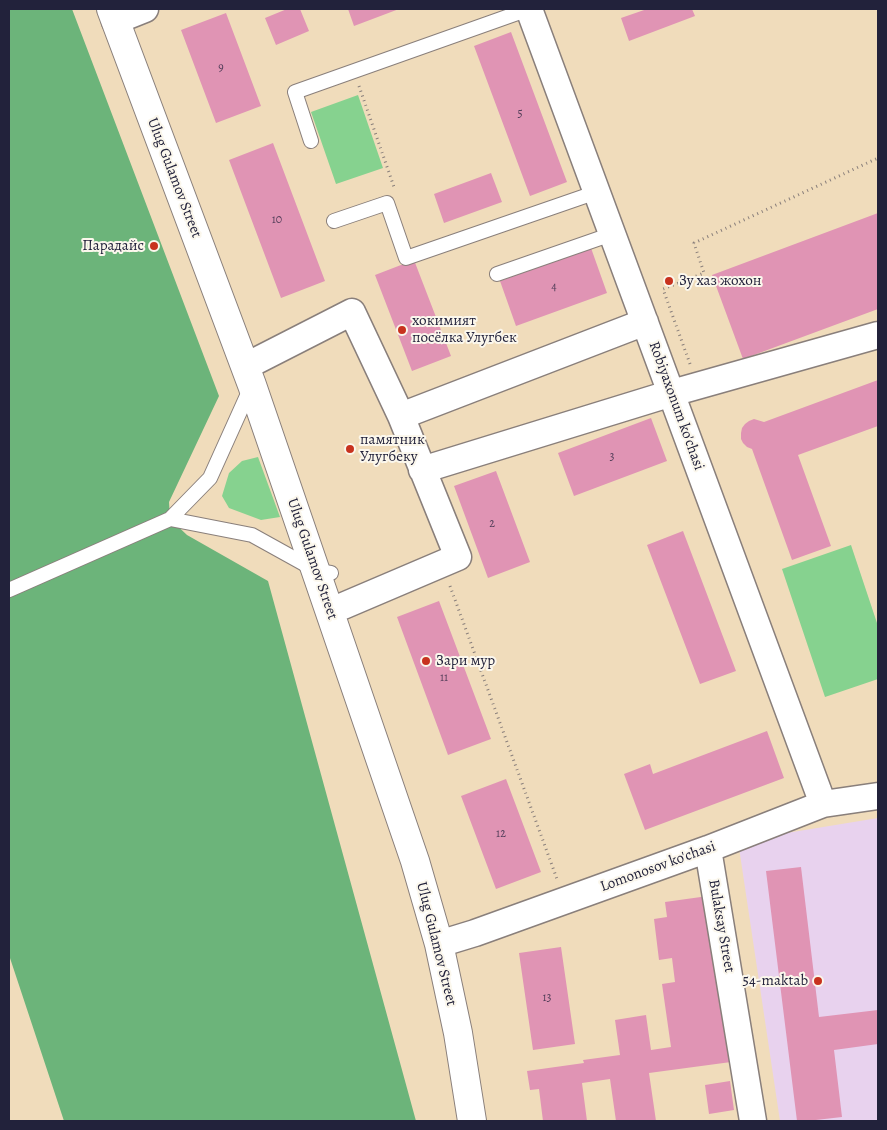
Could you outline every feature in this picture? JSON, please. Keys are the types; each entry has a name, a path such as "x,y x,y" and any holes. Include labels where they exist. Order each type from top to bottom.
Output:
{"main road":[{"name":"Ulug Gulamov Street","path":"125,13 324,572 415,861 445,942 471,1034 485,1121"},
{"name":"Ulug Gulamov Street","path":"324,572 343,606 429,860 445,942 472,1121"}],"street":[{"name":"Robiyaxonum ko'chasi","path":"529,9 823,804"},
{"path":"254,373 352,312 401,416 458,557 343,606"},
{"path":"401,416 645,322"},
{"path":"422,470 672,393 878,335"},
{"name":"Lomonosov ko'chasi","path":"445,942 708,849 823,804 878,796"},
{"name":"Bulaksay Street","path":"708,849 753,1121"}],"lane":[{"path":"311,141 294,92 529,9"},
{"path":"334,221 387,203 406,258 597,192"},
{"path":"497,274 612,234"},
{"path":"9,590 170,519 210,478 254,373"},
{"path":"170,519 252,535 324,572"}],"path":[{"path":"353,71 395,189"},
{"path":"698,386 663,289 704,273 694,243 878,158"},
{"path":"442,564 565,900"}],"shaded area":[{"name":"54-maktab","path":"878,818 878,1121 780,1121 738,841"}],"green space":[{"path":"9,9 72,9 219,396 169,502 170,519 187,535 268,581 416,1121 64,1121 9,955"},
{"path":"358,95 383,168 336,184 311,112"},
{"path":"258,457 280,517 261,520 229,508 222,496 229,473 242,461"},
{"path":"851,545 878,626 878,679 825,697 782,569"}],"building":[{"path":"287,9 300,9 309,31 276,45 265,18"},
{"path":"348,9 399,9 354,26"},
{"path":"647,9 692,9 695,16 629,41 621,18"},
{"path":"226,13 261,106 216,123 181,30"},
{"path":"511,32 567,182 530,196 474,46"},
{"path":"273,143 325,281 281,298 229,160"},
{"path":"491,173 502,202 444,223 434,194"},
{"path":"878,213 878,309 743,359 712,275"},
{"path":"591,248 607,293 516,326 500,281"},
{"path":"414,260 451,356 412,371 375,275"},
{"path":"878,380 878,426 798,455 831,546 792,560 752,449 747,447 741,439 742,428 754,419 764,422"},
{"path":"651,418 667,461 574,496 558,453"},
{"path":"496,471 530,562 488,578 454,486"},
{"path":"683,531 736,671 700,684 647,545"},
{"path":"439,601 491,739 448,755 397,617"},
{"path":"767,731 784,778 645,830 624,774 650,764 653,774"},
{"path":"506,779 541,872 496,889 461,796"},
{"path":"801,867 819,1017 878,1010 878,1044 834,1050 842,1117 807,1121 797,1121 766,871"},
{"path":"708,896 731,1062 649,1073 656,1121 616,1121 610,1079 582,1083 587,1121 543,1121 539,1089 530,1090 527,1071 584,1063 583,1060 620,1055 615,1020 646,1015 651,1050 671,1047 662,984 675,982 672,958 659,960 654,919 667,917 665,902"},
{"path":"561,947 575,1044 533,1050 519,953"},
{"path":"730,1081 734,1110 709,1114 705,1085"}],"place":[{"name":"Парадайс","path":"154,246"},
{"name":"Зу хаз жохон","path":"669,281"},
{"name":"хокимият посёлка Улугбек","path":"402,330"},
{"name":"памятник Улугбеку","path":"350,449"},
{"name":"Зари мур","path":"426,661"},
{"name":"54-maktab","path":"818,981"}]}
